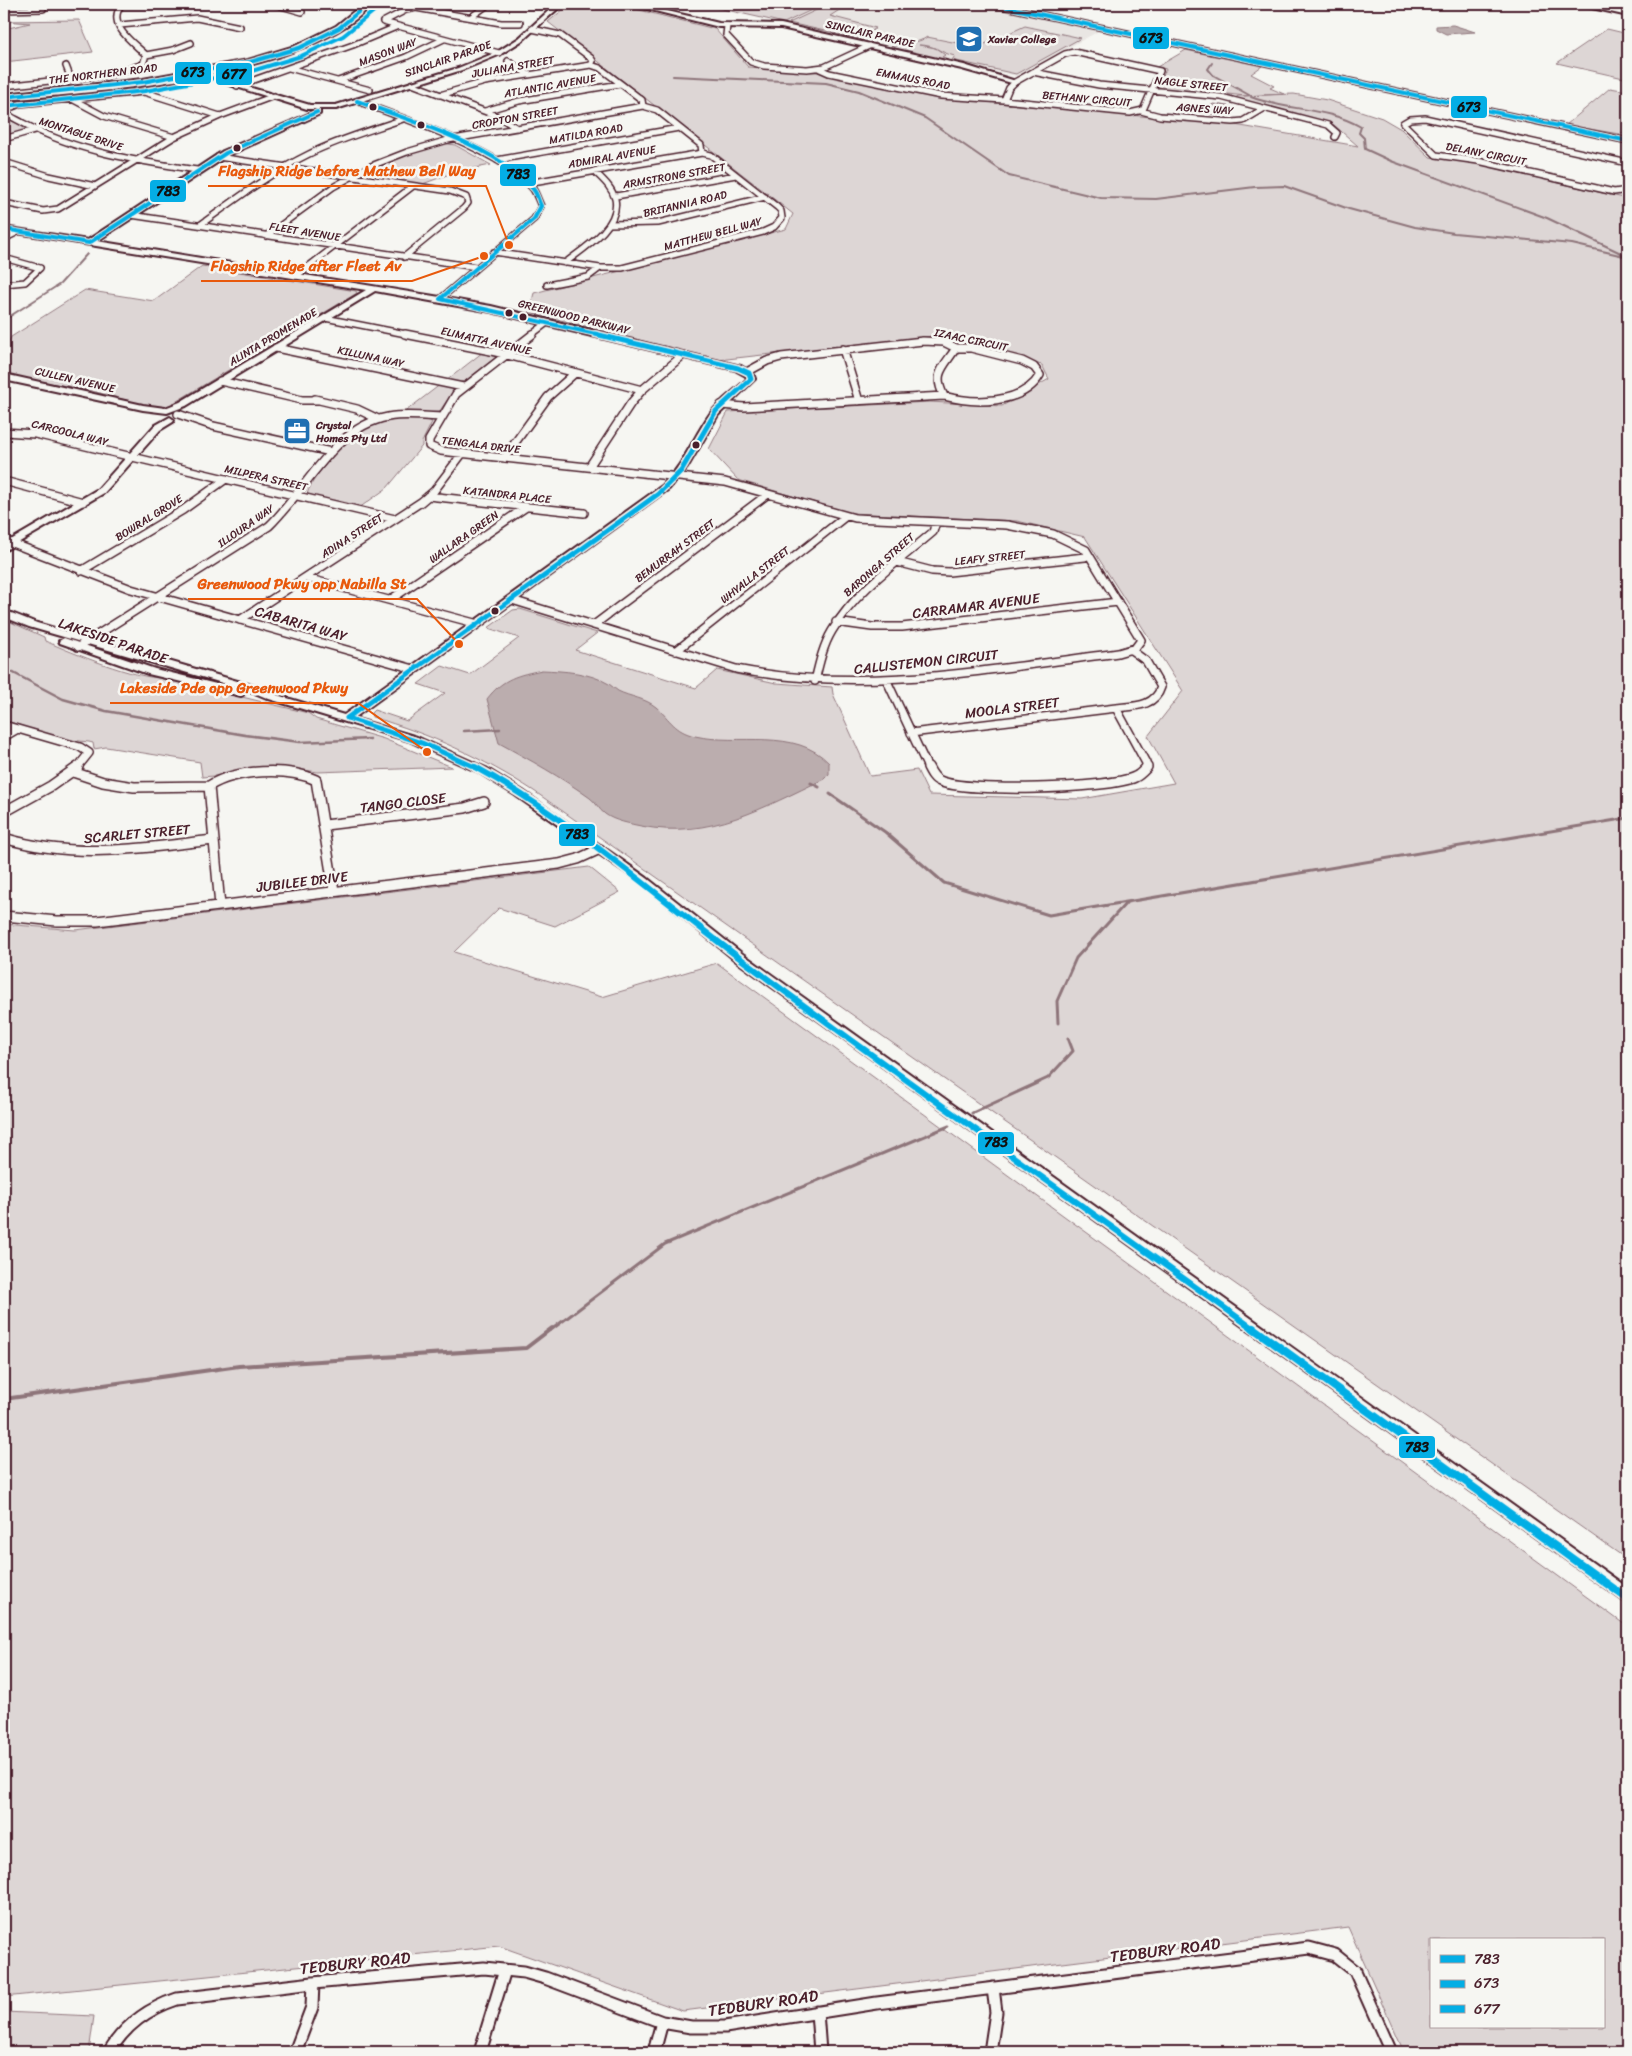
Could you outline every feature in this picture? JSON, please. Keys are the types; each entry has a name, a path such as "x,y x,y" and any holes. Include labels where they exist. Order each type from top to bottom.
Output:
{"highway":[{"name":"THE NORTHERN ROAD","path":"4,97 129,83 204,72 261,59 308,43 341,27 368,4"}],"street":[{"path":"122,4 115,13 120,26 128,40 146,54 173,50 191,43"},
{"path":"274,4 302,12"},
{"path":"470,17 489,4"},
{"name":"SINCLAIR PARADE","path":"317,110 326,112 328,108 412,84 499,53 515,44 560,4"},
{"name":"SINCLAIR PARADE","path":"630,4 727,26 775,25 1015,82"},
{"path":"992,4 1628,141"},
{"path":"1577,4 1628,14"},
{"path":"499,53 396,27 385,23 383,20 417,6 501,23 520,23"},
{"path":"4,10 43,10"},
{"path":"120,26 197,18 240,27"},
{"name":"EMMAUS ROAD","path":"727,26 724,30 726,36 751,62 770,66 820,69 829,73 941,96 1004,100"},
{"path":"237,86 353,45 396,27"},
{"name":"MATTHEW BELL WAY","path":"494,252 600,268 631,266 770,230 780,222 782,214 765,197 711,155 702,153 702,146 657,110 643,106 642,100 599,67 591,65 591,58 560,35 532,29"},
{"name":"MASON WAY","path":"338,81 406,57 444,39"},
{"path":"820,69 868,46"},
{"name":"BETHANY CIRCUIT","path":"1004,100 1015,103 1124,113 1141,112 1160,73 1158,70 1082,53 1067,53 1015,82"},
{"path":"4,86 71,79 129,70 143,64 146,60 146,54"},
{"path":"508,61 528,74"},
{"name":"JULIANA STREET","path":"440,95 485,82 591,65"},
{"path":"66,66 71,79"},
{"path":"289,68 370,90"},
{"path":"204,72 237,86 317,110"},
{"name":"NAGLE STREET","path":"1034,72 1088,84 1221,97 1328,125 1337,133 1335,137"},
{"path":"1004,100 1009,88 1015,82"},
{"path":"412,84 485,111 504,119 517,128"},
{"name":"ATLANTIC AVENUE","path":"485,111 519,101 620,84"},
{"name":"MONTAGUE DRIVE","path":"197,170 134,160 83,147 35,130 7,114 5,110 20,104 144,92 220,116"},
{"path":"4,203 51,211 62,208 134,160 174,137 220,116 274,96"},
{"path":"72,99 104,116 174,137"},
{"path":"357,101 454,139 497,160 527,183 539,197 540,210 534,219 440,299"},
{"name":"CROPTON STREET","path":"266,236 324,194 352,177 407,152 454,139 643,106"},
{"name":"AGNES WAY","path":"1141,112 1233,122 1243,121 1263,109"},
{"path":"90,243 218,157 317,110"},
{"name":"DELANY CIRCUIT","path":"1628,163 1425,118 1408,119 1402,123 1436,155 1483,162 1610,192 1621,193 1628,190"},
{"path":"200,226 285,167 340,141 403,119"},
{"name":"MATILDA ROAD","path":"497,160 679,128"},
{"path":"4,139 35,130"},
{"name":"ADMIRAL AVENUE","path":"527,183 702,153"},
{"path":"218,157 457,193 466,197 468,203 404,257"},
{"path":"4,162 43,174 95,186"},
{"path":"565,263 609,224 616,209 616,196 609,185 594,171"},
{"name":"ARMSTRONG STREET","path":"616,196 736,175"},
{"path":"296,276 413,186"},
{"name":"BRITANNIA ROAD","path":"609,224 658,223 765,197"},
{"name":"FLEET AVENUE","path":"132,215 476,268"},
{"name":"GREENWOOD PARKWAY","path":"4,229 440,299 747,372"},
{"path":"4,239 18,232"},
{"path":"4,258 40,268 25,282 4,284"},
{"path":"547,285 588,277 600,268"},
{"name":"ALINTA PROMENADE","path":"165,410 184,404 374,288"},
{"name":"ELIMATTA AVENUE","path":"325,318 505,354 642,390"},
{"name":"TENGALA DRIVE","path":"547,323 463,387 452,398 429,440 429,446 441,451 462,454 677,477"},
{"name":"IZAAC CIRCUIT","path":"721,406 744,407 944,396 957,400 999,400 1031,386 1040,377 1037,369 1026,363 971,348 956,348 944,342 923,341 777,358 747,372"},
{"name":"KILLUNA WAY","path":"276,348 463,387"},
{"path":"944,396 938,383 937,374 956,348"},
{"path":"843,349 858,401"},
{"path":"589,467 626,409 642,390 682,356"},
{"name":"GREENWOOD PARKWAY","path":"723,367 743,375 745,379 743,386"},
{"path":"347,718 658,494 677,477 721,406 752,379 747,372"},
{"path":"504,458 548,397 575,373"},
{"name":"CULLEN AVENUE","path":"4,377 80,392 141,408 165,410"},
{"path":"220,382 302,400 319,400 357,409 378,419"},
{"name":"ALINTA PROMENADE","path":"7,544 83,502 106,487 157,428 175,416 184,404"},
{"name":"CULLEN AVENUE","path":"141,408 154,418"},
{"path":"157,428 154,414 165,410 175,416 189,420 331,452"},
{"path":"154,418 175,416"},
{"name":"ILLOURA WAY","path":"78,647 269,526 286,511 331,452 359,429 378,419 402,416 441,417"},
{"name":"CARCOOLA WAY","path":"4,432 35,434 132,458"},
{"name":"ADINA STREET","path":"240,620 428,496 462,454"},
{"name":"MILPERA STREET","path":"132,458 395,519"},
{"path":"677,477 725,482 846,516 1018,526 1064,538 1086,550 1096,563 1095,567"},
{"name":"BOWRAL GROVE","path":"81,571 183,510 226,479"},
{"path":"4,481 83,502"},
{"name":"BEMURRAH STREET","path":"594,625 768,494"},
{"name":"KATANDRA PLACE","path":"428,496 584,513"},
{"name":"WALLARA GREEN","path":"390,600 526,507"},
{"name":"WHYALLA STREET","path":"676,651 846,516"},
{"name":"BARONGA STREET","path":"816,681 822,650 836,622 860,594 933,532 936,522"},
{"name":"CABARITA WAY","path":"7,544 157,597 414,669"},
{"path":"1079,546 1141,637 1138,646 1131,650"},
{"name":"LEAFY STREET","path":"897,562 932,571 955,572 1086,557"},
{"path":"306,578 478,624"},
{"name":"CALLISTEMON CIRCUIT","path":"512,600 754,673 816,681 887,681 1131,650"},
{"name":"CARRAMAR AVENUE","path":"836,622 872,627 902,627 1118,602"},
{"name":"LAKESIDE PARADE","path":"4,613 33,625 254,689 273,697 347,718 420,742 475,767 519,793 650,885 773,982 1624,1595"},
{"name":"LAKESIDE PARADE","path":"33,625 54,637 78,647 181,679 244,693 273,697"},
{"name":"MOOLA STREET","path":"911,733 1147,703 1161,691 1160,683 1146,661 1131,650"},
{"path":"887,681 931,774 943,782 1052,788 1087,786 1141,775 1146,768 1144,760 1116,708"},
{"path":"4,725 16,730 85,748 88,753 88,757 73,772 4,812"},
{"path":"4,737 16,730"},
{"path":"73,772 94,780 144,788 190,784 209,786 221,779 257,774 310,776 318,783 334,891"},
{"path":"209,786 220,906"},
{"name":"TANGO CLOSE","path":"324,825 465,808 484,802"},
{"name":"SCARLET STREET","path":"4,838 37,847 94,852 214,840"},
{"name":"JUBILEE DRIVE","path":"4,916 88,921 564,863 600,849"},
{"name":"TEDBURY ROAD","path":"109,2052 132,2022 162,2004 187,1997 464,1968 505,1970 546,1978 662,2022 691,2027 725,2028 817,2012 993,1988 1316,1949 1335,1955 1354,1971 1391,2052"},
{"path":"480,2052 505,1970"},
{"path":"295,2052 312,2007 313,1983"},
{"path":"990,2052 996,2012 993,1988"},
{"path":"817,2012 820,2052"},
{"path":"654,2052 662,2022"}],"shaded area":[{"path":"570,4 615,4 715,29 748,67 817,72 941,98 1229,124 1358,146 1334,125 1301,115 1269,109 1224,96 1160,89 1158,87 1166,69 1157,67 1186,50 1262,66 1251,74 1274,86 1270,88 1284,94 1261,95 1294,94 1327,100 1382,118 1401,129 1430,157 1473,163 1628,199 1628,1560 534,791 456,748 415,731 372,717 371,713 374,710 407,721 445,693 418,684 442,666 470,675 519,638 488,628 513,610 520,609 597,633 575,650 696,688 717,670 776,683 832,687 833,694 870,776 917,770 929,795 1082,799 1174,783 1148,736 1183,691 1085,537 1017,521 850,513 738,480 709,449 728,412 930,402 1002,406 1049,379 1042,365 933,336 718,360 529,312 534,293 786,229 793,214 548,22","holes":["1228,94 1243,96 1235,98"]},
{"path":"700,4 824,4 784,23"},
{"name":"Xavier College","path":"824,4 974,4 1099,31 1016,76 784,23"},
{"path":"825,6 841,9 830,16 876,28 868,34 865,40 789,23"},
{"path":"79,20 93,52 4,62 4,29 30,23 4,21"},
{"path":"1453,25 1475,32 1446,34 1436,29 1436,26"},
{"path":"1025,26 1081,38 1016,74 952,60 955,56 938,49 945,55 942,57 946,58 944,60 890,47 915,42 927,37 978,47"},
{"path":"1607,29 1628,34 1628,79 1557,63"},
{"path":"1610,88 1628,91 1626,100 1628,110 1625,112 1628,114 1628,120 1624,123 1628,124 1628,132 1619,134 1566,125"},
{"path":"1214,104 1229,106 1235,110 1222,116 1206,113 1209,106"},
{"path":"4,116 26,129 4,137"},
{"path":"443,143 455,145 491,165 455,172 420,185 364,174 403,155"},
{"path":"202,266 356,291 357,293 167,407 153,407 87,390 4,374 4,352 11,337 85,290 154,301"},
{"path":"483,352 496,357 465,381 457,383 446,381"},
{"path":"441,384 455,389 439,412 402,414"},
{"path":"398,419 426,419 432,422 422,442 422,446 387,488 359,508 307,494 317,475 326,464 357,434 379,422"},
{"path":"4,619 44,637 45,641 121,670 164,678 308,713 316,719 384,739 452,767 318,772 297,769 202,777 200,762 106,747 94,749 93,743 61,739 4,720"},
{"path":"160,664 247,689 213,684 153,668"},
{"path":"542,670 576,673 601,680 618,691 652,704 677,728 688,734 712,739 783,741 800,745 815,752 829,763 829,774 824,779 758,810 713,825 666,829 641,826 618,820 605,814 592,800 568,783 499,743 487,699 499,686 511,678"},
{"path":"589,867 620,892 555,926 499,908 454,952 602,997 717,963 1628,1627 1628,2052 1404,2052 1348,1927 683,2011 499,1946 4,1997 4,924 75,930"},
{"path":"4,2012 94,2016 89,2052 4,2052"}],"waterway":[{"path":"1212,63 1208,69 1213,75 1249,95"},
{"path":"673,76 826,83 859,91 925,118 1009,176 1101,198 1156,199 1255,187 1284,186 1349,209 1415,227 1454,233 1572,244 1628,257"},
{"path":"1251,97 1279,105 1321,112 1348,121 1361,127 1359,133 1364,138 1365,149 1391,161 1547,218 1625,255"},
{"path":"4,320 60,284 87,254"},
{"path":"4,668 63,699 106,711 245,735 300,742 370,739"},
{"path":"464,731 500,729"},
{"path":"811,783 819,787"},
{"path":"830,794 885,832 944,883 1049,915 1628,818"},
{"path":"1058,1023 1057,1001 1076,958 1127,902"},
{"path":"972,1113 1048,1078 1073,1051 1068,1038"},
{"path":"551,1330 665,1244 949,1126"},
{"path":"4,1399 239,1366 526,1348 552,1328"}],"transit line":[{"name":"673","path":"4,97 143,82 250,62 299,48 339,28 368,4"},
{"name":"673","path":"992,4 1628,141"},
{"name":"677","path":"5,106 145,91 252,71 301,56 343,36 374,11"},
{"name":"783","path":"357,101 425,126 499,161 533,189 541,206 534,219 440,299"},
{"name":"783","path":"89,243 226,153 317,112"},
{"name":"783","path":"4,229 89,243"},
{"name":"783","path":"347,718 658,494 681,471 716,411 751,379 749,373 738,368 491,309 440,299"},
{"name":"783","path":"347,718 407,737 451,755 490,776 538,807 652,889 740,958 1628,1599"}],"place":[{"name":"Xavier College","path":"969,39"},
{"name":"Flagship Ridge before Mathew Bell Way","path":"509,245"},
{"name":"Flagship Ridge after Fleet Av","path":"484,256"},
{"name":"Crystal Homes Pty Ltd","path":"297,431"},
{"name":"Greenwood Pkwy opp Nabilla St","path":"459,644"},
{"name":"Lakeside Pde opp Greenwood Pkwy","path":"427,752"}]}
